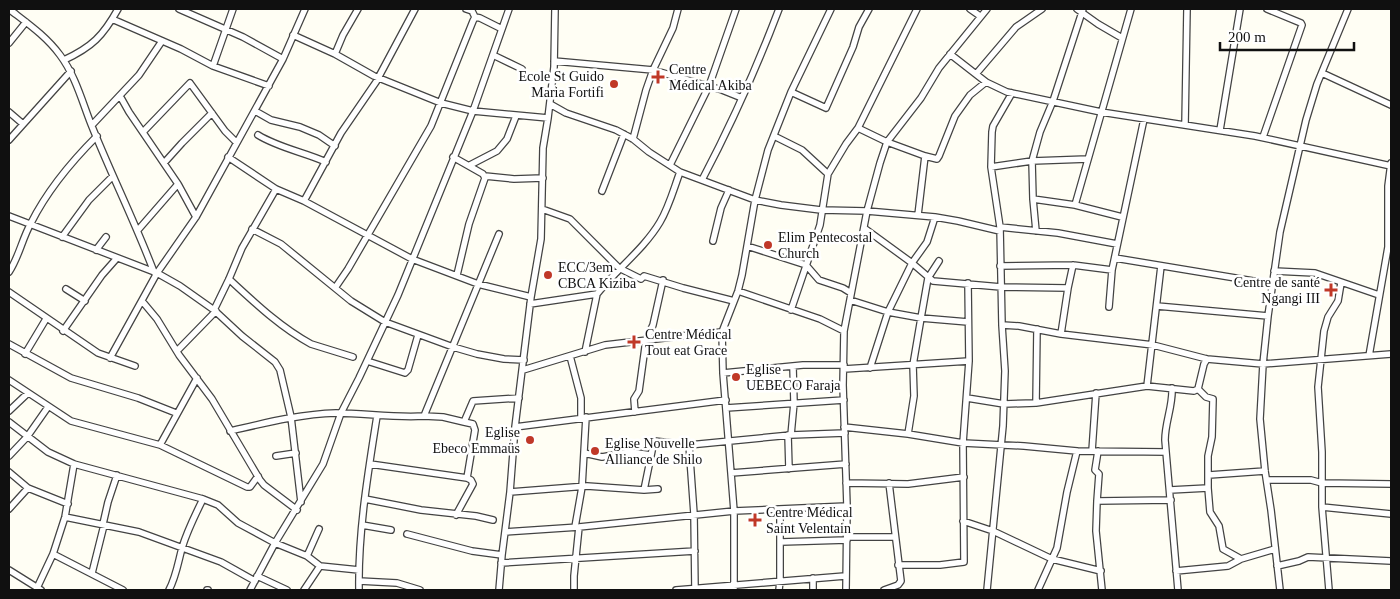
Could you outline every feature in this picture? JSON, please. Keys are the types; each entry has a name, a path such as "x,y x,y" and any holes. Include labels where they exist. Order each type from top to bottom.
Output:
{"street":[{"path":"9,9 39,32 64,60 71,71 113,176 155,272"},
{"path":"64,60 94,43 104,32 118,9"},
{"path":"179,9 193,11 283,59"},
{"path":"212,66 233,9"},
{"path":"110,358 142,301 155,272 196,217 236,142 269,86 305,9"},
{"path":"335,54 343,35 358,9"},
{"path":"304,200 341,133 379,77 415,9"},
{"path":"466,9 472,11 475,17 502,29"},
{"path":"250,590 275,543 297,510 323,464 341,413 368,361 412,259 472,111 509,9"},
{"path":"499,590 518,398 540,239 543,148 554,60 555,9"},
{"path":"633,139 653,70 673,28 678,9"},
{"path":"670,166 709,86 736,9"},
{"path":"702,180 742,98 779,9"},
{"path":"734,588 734,511 723,373 722,332 738,291 768,150 791,92 831,9"},
{"path":"791,92 826,108 853,47 859,27 869,9"},
{"path":"791,310 820,225 828,174 858,128 917,9"},
{"path":"970,9 980,16"},
{"path":"846,590 847,506 844,430 844,331 867,211 880,163 888,142 908,116 939,68 987,9"},
{"path":"976,74 1016,27 1042,9"},
{"path":"1075,205 1131,9"},
{"path":"1185,125 1187,9"},
{"path":"1220,130 1240,9"},
{"path":"1263,137 1302,26 1267,9"},
{"path":"1280,590 1267,480 1264,471 1260,419 1262,364 1272,284 1285,207 1300,145 1317,84 1348,9"},
{"path":"1036,231 1032,161 1040,132 1053,101 1080,10 1122,38"},
{"path":"335,288 431,126 475,17"},
{"path":"112,20 181,49 212,66 269,86"},
{"path":"9,43 26,22"},
{"path":"293,35 379,77 441,103 472,111 548,118"},
{"path":"92,125 139,75 162,41"},
{"path":"950,54 995,88 1012,93 1102,112 1263,137 1391,164 1388,186 1389,258 1379,295 1369,356"},
{"path":"493,55 522,69"},
{"path":"554,60 653,70 709,86 742,98"},
{"path":"9,140 71,71"},
{"path":"1322,72 1391,105"},
{"path":"858,128 888,142 936,159 939,156 955,116 970,95 986,82"},
{"path":"143,132 190,83 225,131 236,142"},
{"path":"987,590 1001,445 1005,371 1000,229 991,167 993,126 1012,93"},
{"path":"120,96 178,184 196,217"},
{"path":"550,104 566,113 624,134 680,172 756,200 821,210 867,211 935,217 1000,229 1036,231 1117,244"},
{"path":"255,111 271,120 306,130 335,146"},
{"path":"9,112 23,124"},
{"path":"164,163 212,113"},
{"path":"470,165 497,151 507,139 516,116"},
{"path":"1109,307 1114,258 1144,119"},
{"path":"602,190 624,134"},
{"path":"258,135 326,162"},
{"path":"9,272 30,224 57,184 80,154 97,136"},
{"path":"774,136 802,150 828,174"},
{"path":"454,156 485,176 514,179 543,178"},
{"path":"918,215 925,156"},
{"path":"228,157 276,189 304,200 412,259 478,284 531,297"},
{"path":"991,167 1032,161 1088,159"},
{"path":"585,352 597,294 619,268 640,248 661,220 680,172"},
{"path":"62,237 89,200 113,176"},
{"path":"457,276 469,224 484,185 485,176"},
{"path":"138,230 178,184"},
{"path":"177,351 215,310 252,229 276,189"},
{"path":"713,241 729,190"},
{"path":"1033,199 1075,205 1122,217"},
{"path":"542,208 570,219 619,268 641,279 644,276 663,280 683,288 734,301"},
{"path":"9,216 155,272 180,286 215,310 278,366 286,391 291,417 301,502"},
{"path":"870,368 888,312 912,263 927,242 935,217"},
{"path":"864,228 912,263 928,278 939,282 1068,288"},
{"path":"252,229 281,244 351,301 384,322 453,347 486,356 524,360"},
{"path":"424,416 499,234"},
{"path":"96,250 106,237"},
{"path":"747,246 806,265 819,280 843,288 850,297 888,312 921,318 968,322"},
{"path":"63,331 102,274 117,258"},
{"path":"1114,258 1272,284"},
{"path":"908,434 914,396 913,365 928,278 939,261"},
{"path":"1000,266 1073,265 1112,270"},
{"path":"1061,334 1073,265"},
{"path":"1147,386 1161,266"},
{"path":"1274,271 1315,273 1379,295"},
{"path":"229,279 274,320 305,341 353,357"},
{"path":"635,412 634,398 639,391 646,340 653,325 663,280"},
{"path":"898,565 940,565 964,562 963,443 968,398 968,283"},
{"path":"1329,590 1322,507 1322,452 1318,389 1327,319 1338,301 1342,283"},
{"path":"66,289 85,301"},
{"path":"738,291 820,319 844,331"},
{"path":"9,292 63,331 98,353 135,366"},
{"path":"530,304 597,294"},
{"path":"142,301 158,318 177,351 212,399 264,485 297,510"},
{"path":"1157,306 1268,316"},
{"path":"25,354 46,319"},
{"path":"1002,325 1153,345 1207,359 1262,364 1391,354"},
{"path":"1036,403 1037,329"},
{"path":"523,370 605,345 722,332"},
{"path":"368,361 405,373 408,370 418,334"},
{"path":"9,344 71,378 145,400 176,413"},
{"path":"570,356 581,398 584,453 577,527 574,590"},
{"path":"1198,389 1207,359"},
{"path":"723,373 793,367 870,368 969,361"},
{"path":"789,469 789,435 794,403 793,367"},
{"path":"160,445 197,378"},
{"path":"9,380 48,407 78,424 160,445 247,488 250,487 258,476"},
{"path":"968,398 1004,404 1036,403 1147,386 1194,391 1198,389"},
{"path":"1172,388 1165,429 1178,590"},
{"path":"1198,389 1206,397 1213,399 1212,437 1208,456 1210,512 1219,526 1223,548 1242,559"},
{"path":"9,411 28,393"},
{"path":"1096,393 1094,470 1099,474 1096,531 1102,590"},
{"path":"464,422 473,402 518,398"},
{"path":"515,427 726,400"},
{"path":"726,408 844,400"},
{"path":"9,456 27,437 48,407"},
{"path":"230,431 291,417 341,413 400,418 443,417 473,424 476,430 467,478"},
{"path":"359,590 362,525 377,416"},
{"path":"9,422 48,452 74,464 203,499 218,505 238,523 275,543 307,556 320,566 359,570"},
{"path":"644,490 655,440 689,445 844,430 908,434 963,443 1077,451 1166,452"},
{"path":"689,445 694,514 695,590"},
{"path":"1038,590 1056,548 1077,451"},
{"path":"584,453 602,457 630,452 651,455"},
{"path":"276,456 296,453"},
{"path":"9,570 39,589 65,517 74,464"},
{"path":"370,464 472,480 473,484 456,515"},
{"path":"731,473 846,464"},
{"path":"1209,475 1264,471"},
{"path":"9,472 28,488 68,504"},
{"path":"92,574 108,502 117,475"},
{"path":"846,483 908,484 964,477"},
{"path":"1267,480 1391,484"},
{"path":"884,590 900,584 889,483"},
{"path":"510,492 582,487 658,489"},
{"path":"9,509 28,488"},
{"path":"1170,490 1208,488"},
{"path":"169,590 190,525 203,499"},
{"path":"365,499 421,510 493,520"},
{"path":"1097,501 1170,500"},
{"path":"504,532 577,527 694,514 847,506"},
{"path":"1322,507 1391,514"},
{"path":"778,590 781,542 780,510"},
{"path":"65,517 139,532 221,562 287,590"},
{"path":"963,521 993,531 1052,559 1101,571"},
{"path":"362,525 391,530"},
{"path":"307,556 319,529"},
{"path":"407,534 472,551 502,555"},
{"path":"781,542 894,537"},
{"path":"1176,571 1228,566 1242,559 1275,549"},
{"path":"501,563 694,551"},
{"path":"53,554 123,590"},
{"path":"1277,566 1308,558 1391,562"},
{"path":"304,590 320,566"},
{"path":"676,590 734,588 780,581 845,576"},
{"path":"813,578 813,590"},
{"path":"359,581 397,583 420,590"}],"place":[{"name":"Centre Médical Akiba","path":"658,77"},
{"name":"Ecole St Guido Maria Fortifi","path":"614,84"},
{"name":"Elim Pentecostal Church","path":"768,245"},
{"name":"ECC/3em CBCA Kiziba","path":"548,275"},
{"name":"Centre de santé Ngangi III","path":"1331,290"},
{"name":"Centre Médical Tout eat Grace","path":"634,342"},
{"name":"Eglise UEBECO Faraja","path":"736,377"},
{"name":"Eglise Ebeco Emmaüs","path":"530,440"},
{"name":"Eglise Nouvelle Alliance de Shilo","path":"595,451"},
{"name":"Centre Médical Saint Velentain","path":"755,520"}]}
